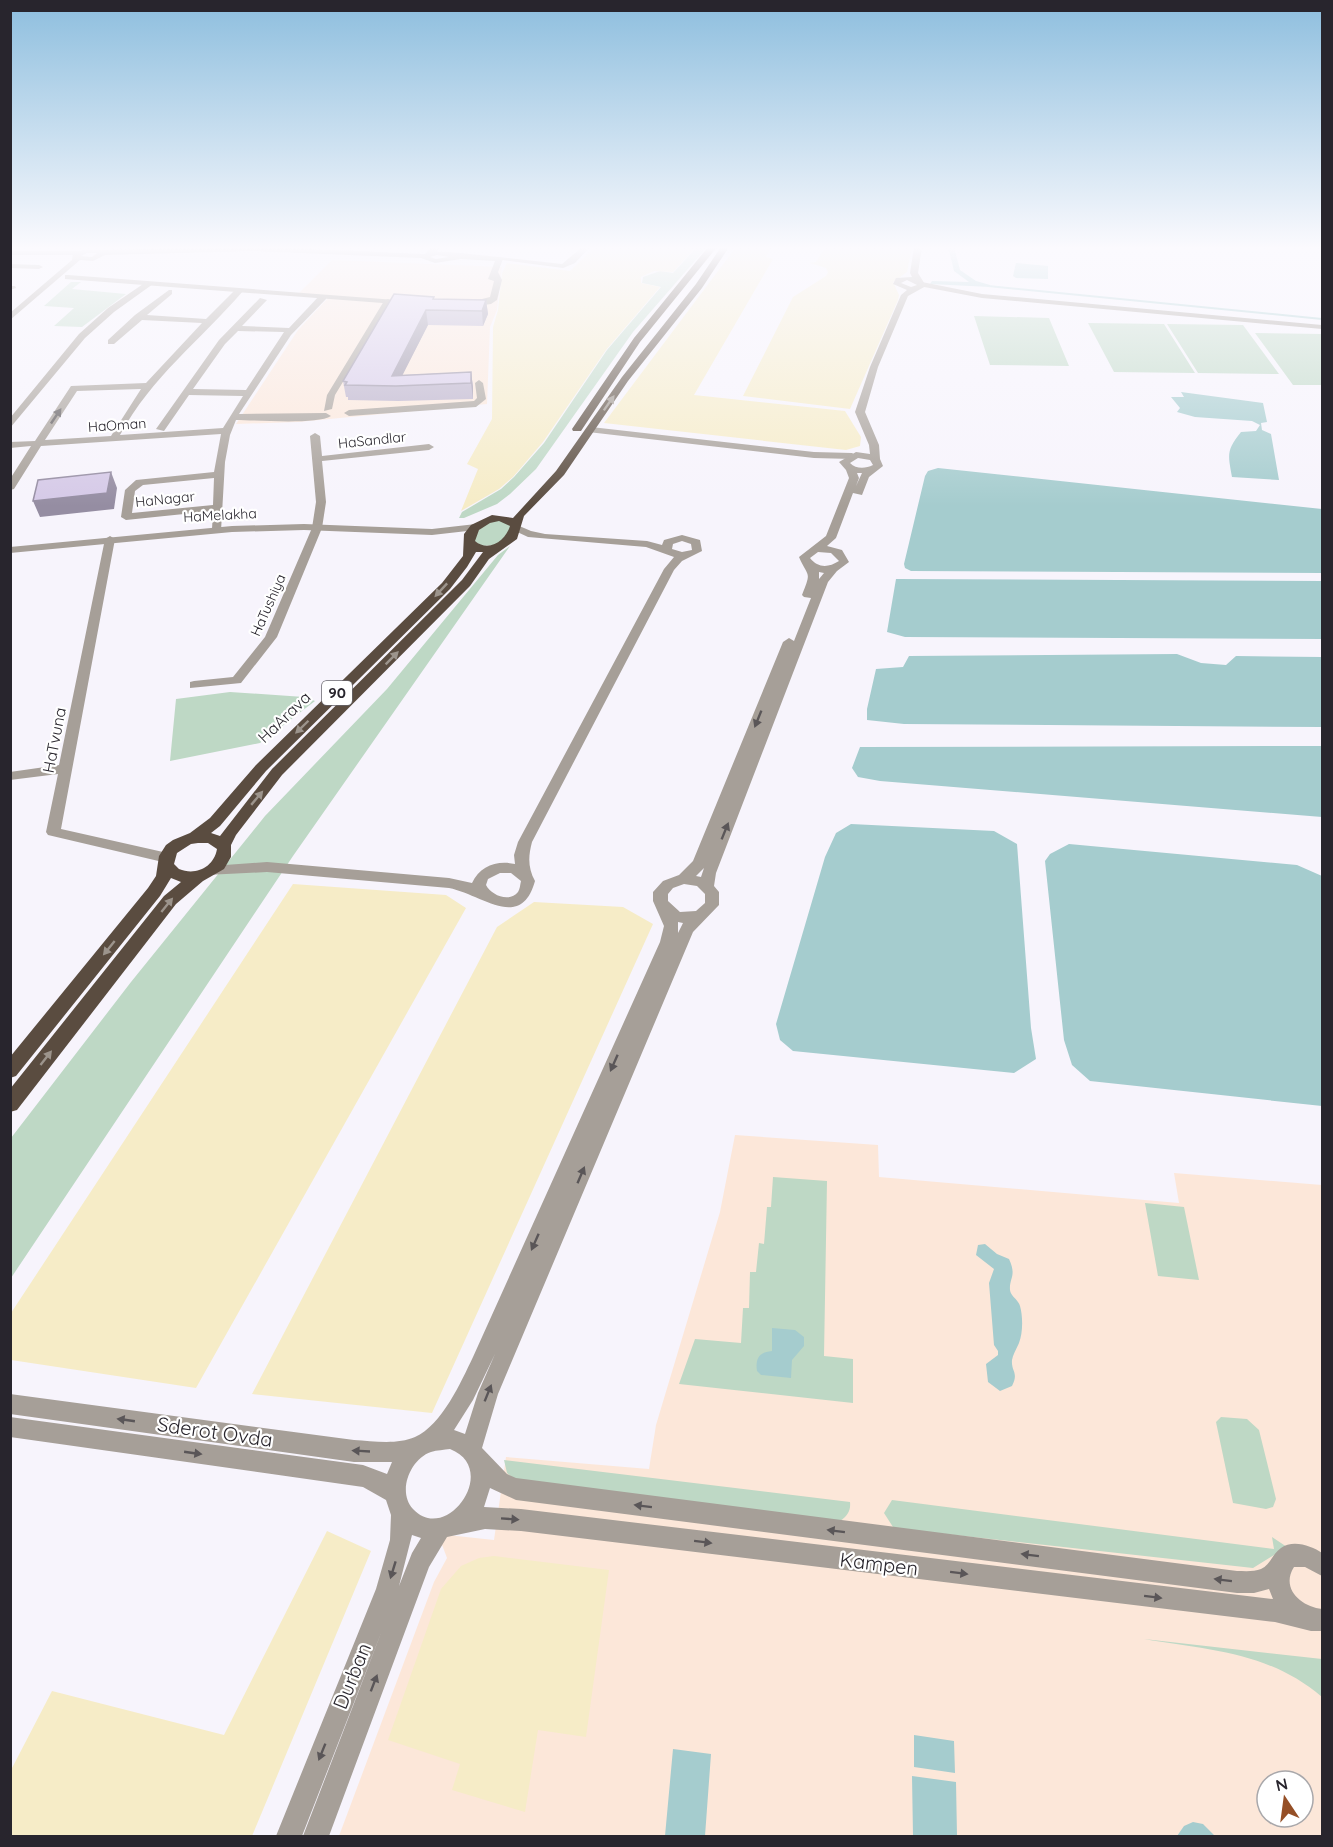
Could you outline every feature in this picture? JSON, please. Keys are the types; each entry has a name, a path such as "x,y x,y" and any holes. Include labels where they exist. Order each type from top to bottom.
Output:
{"highway":[{"path":"476,526 519,503 547,475 643,333"},
{"name":"90","path":"503,545 516,534 519,515 556,478 630,373 661,333"},
{"path":"492,519 506,518 517,526"},
{"name":"90","path":"469,541 470,533 476,526"},
{"path":"469,541 480,549 503,545"},
{"name":"HaArava","path":"193,838 215,822 261,768 446,586 468,556 469,541"},
{"name":"HaArava","path":"224,848 229,833 278,772 448,602 466,583 485,556 503,545"},
{"path":"10,1071 154,892 165,875 167,862 179,844 193,838 216,839 224,848 222,861 170,900 10,1104"},
{"path":"167,862 172,874 180,877 205,873"}],"street":[{"path":"10,425 85,333"},
{"path":"111,342 121,333"},
{"path":"114,438 124,419 195,333"},
{"path":"161,429 185,392 230,333"},
{"path":"217,530 220,474 226,431 288,333"},
{"path":"326,412 331,395 371,333"},
{"path":"340,405 338,396 373,333"},
{"path":"839,552 838,543 863,479 878,466 860,411 888,333"},
{"path":"326,412 342,416 481,402 479,383"},
{"path":"10,487 74,388 150,386"},
{"path":"185,392 248,393"},
{"path":"233,417 297,418 326,412 340,405 349,408 342,416"},
{"path":"10,407 26,407"},
{"path":"591,430 851,461 875,459"},
{"name":"HaOman","path":"10,445 226,431"},
{"name":"HaTushiya","path":"194,685 237,680 267,644 317,528 321,501 315,436"},
{"path":"851,461 872,442"},
{"name":"HaSandlar","path":"317,459 429,447"},
{"path":"851,461 871,470"},
{"path":"684,879 701,882 707,887 713,899 712,905 687,929 480,1413 474,1454 482,1482 478,1499 467,1514 446,1527 418,1527 399,1503 401,1467 451,1418 480,1364 668,942 672,926 661,905 659,895 668,884 684,879 696,869 704,853 814,580 815,573 804,557 826,544 831,538 855,478 851,461"},
{"name":"HaNagar","path":"218,507 126,517 130,490 140,482 220,474"},
{"name":"HaMelakha","path":"10,550 217,530 317,528 432,532 476,526"},
{"path":"517,526 528,534 545,537 647,544 687,555"},
{"name":"HaMelakha","path":"432,532 469,541"},
{"path":"503,545 545,537"},
{"path":"205,873 267,867 449,883 466,886 497,902 515,900 523,894 528,885 523,873 521,855 525,842 669,569 678,559 697,551 696,542 682,538 668,548"},
{"name":"HaTvuna","path":"111,539 53,832 167,862"},
{"path":"668,548 669,569"},
{"path":"707,887 709,873 819,593 826,577 844,562 843,555 839,552 815,549"},
{"path":"812,567 833,569"},
{"path":"10,776 66,769"},
{"path":"449,883 465,882 483,876 508,862 525,842"},
{"path":"224,848 240,859 267,867"},
{"path":"497,868 511,867 523,873"},
{"path":"481,893 479,883 483,876"},
{"path":"667,913 684,918 699,916"},
{"name":"Sderot Ovda","path":"10,1404 354,1451 394,1452 422,1444"},
{"name":"Sderot Ovda","path":"10,1427 363,1476 376,1480 399,1503"},
{"path":"422,1444 443,1438 452,1439 474,1454"},
{"name":"Kampen","path":"474,1454 490,1475 499,1482 516,1489 1237,1582 1264,1581 1270,1578 1288,1556 1297,1554 1307,1556 1323,1565"},
{"name":"Durban","path":"289,1836 387,1589 401,1540 399,1503"},
{"name":"Kampen","path":"446,1527 485,1518 520,1520 1275,1611 1315,1619"},
{"name":"Durban","path":"316,1836 420,1561 446,1527"},
{"path":"1277,1570 1281,1592 1287,1603 1315,1619"}],"shaded area":[{"path":"296,333 490,333 487,404 298,422 236,424"},
{"path":"735,1135 878,1145 879,1177 1179,1203 1174,1173 1322,1185 1322,1836 339,1836 434,1582 447,1558 438,1534 494,1540 506,1457 649,1469 656,1425 720,1212"}],"green space":[{"path":"621,333 632,333 536,469 497,504 459,518 462,512 501,489 544,443 607,350"},
{"path":"980,333 1055,333 1069,366 990,365"},
{"path":"1093,333 1170,333 1195,373 1114,372"},
{"path":"1173,333 1249,333 1279,374 1198,373"},
{"path":"1255,333 1322,334 1322,385 1293,385"},
{"path":"497,520 509,522 512,531 496,545 482,546 474,541 474,536 483,525"},
{"path":"510,546 293,856 11,1278 11,1138 131,982 265,816 387,689 498,555"},
{"path":"230,692 304,697 315,701 260,743 170,761 176,699"},
{"path":"773,1177 827,1181 824,1356 853,1359 853,1403 679,1384 695,1339 741,1343 743,1308 749,1308 750,1272 756,1272 759,1243 764,1244 767,1207 771,1207"},
{"path":"1145,1203 1184,1207 1199,1280 1158,1276"},
{"path":"1221,1417 1247,1419 1259,1430 1276,1499 1273,1507 1266,1509 1233,1503 1216,1422"},
{"path":"504,1460 850,1502 850,1508 847,1515 840,1521 514,1479 507,1473"},
{"path":"892,1500 1274,1549 1272,1537 1287,1547 1253,1568 900,1529 893,1527 884,1513"},
{"path":"1144,1639 1322,1659 1322,1697 1281,1670 1260,1662 1215,1650"}],"sand":[{"path":"493,333 620,333 606,350 543,442 513,477 499,489 461,511 478,469 467,464 492,419"},
{"path":"671,333 730,333 694,395 845,411 861,437 860,446 846,450 604,423"},
{"path":"775,333 883,333 850,409 743,396"},
{"path":"293,884 446,895 466,908 196,1388 11,1360 11,1313"},
{"path":"534,902 623,907 653,924 432,1413 252,1394 497,927"},
{"path":"327,1531 371,1551 252,1836 11,1836 11,1770 52,1691 224,1735"},
{"path":"494,1556 609,1570 586,1737 538,1730 525,1812 452,1790 460,1764 388,1740 441,1589 461,1566 479,1558"}],"water":[{"path":"1181,392 1263,403 1267,422 1261,423 1262,430 1271,434 1279,480 1232,477 1229,453 1233,444 1241,432 1256,431 1260,425 1252,421 1195,417 1177,412 1180,408 1171,397 1184,397"},
{"path":"938,468 1322,509 1322,573 911,571 905,568 904,564 925,476 928,471"},
{"path":"896,579 1322,581 1322,639 905,637 887,632"},
{"path":"1177,654 1201,663 1226,665 1236,656 1322,657 1322,727 904,724 867,720 867,709 876,669 903,667 909,656"},
{"path":"1322,746 1322,817 880,781 858,777 852,768 860,747"},
{"path":"851,824 994,831 1017,844 1031,1028 1036,1059 1014,1073 793,1051 780,1040 776,1024 825,857 836,833"},
{"path":"1069,844 1297,865 1322,876 1322,1106 1090,1081 1072,1065 1064,1040 1045,861 1050,854"},
{"path":"985,1244 997,1254 1009,1259 1013,1273 1010,1290 1019,1304 1022,1315 1020,1339 1012,1360 1014,1381 1012,1386 1000,1391 988,1382 986,1364 998,1355 998,1351 994,1345 989,1283 994,1269 976,1255 978,1245"},
{"path":"772,1328 795,1330 804,1337 804,1346 792,1360 791,1378 761,1375 757,1371 759,1356 772,1351"},
{"path":"914,1735 954,1741 955,1773 914,1767"},
{"path":"673,1749 711,1754 705,1836 665,1836"},
{"path":"912,1776 956,1782 957,1836 913,1836"},
{"path":"1193,1822 1203,1824 1215,1836 1177,1836 1184,1826"}],"building":[{"path":"371,333 414,333 392,376 471,372 471,383 396,386 345,385 347,382 343,381"},
{"path":"111,472 107,493 33,501 38,480"}]}
